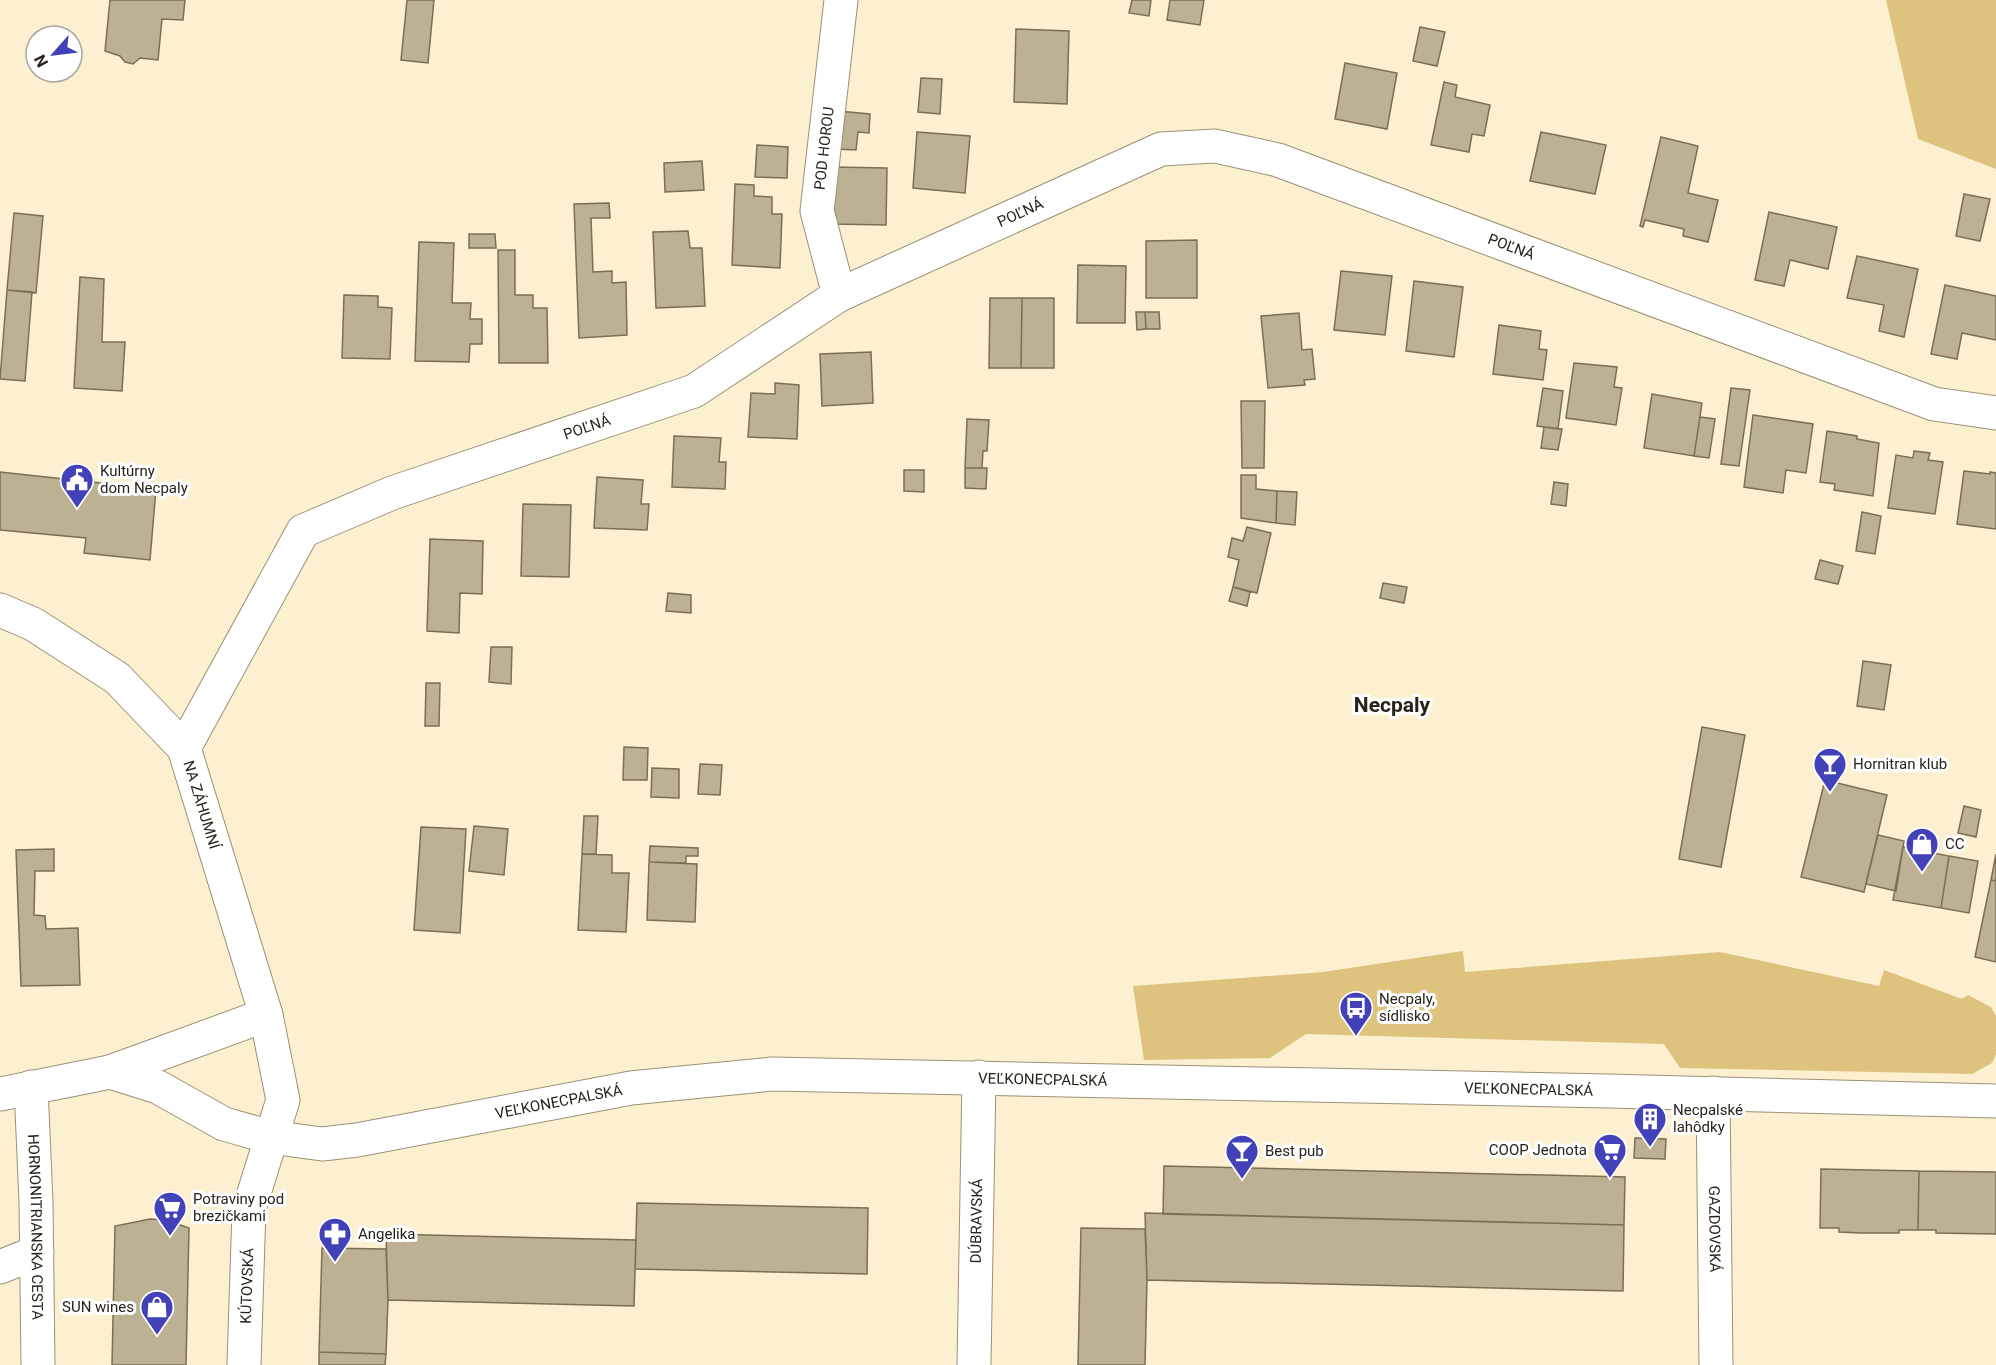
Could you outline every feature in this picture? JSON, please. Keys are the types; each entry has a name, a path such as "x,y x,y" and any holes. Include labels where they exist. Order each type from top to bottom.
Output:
{"street":[{"name":"POD HOROU","path":"839,295 817,211 841,0"},
{"name":"POĽNÁ","path":"184,748 303,531 392,493 694,391 839,295 1161,149 1215,146 1278,160 1934,404 1996,413"},
{"name":"NA ZÁHUMNÍ","path":"0,610 33,624 117,678 184,748 266,1015 284,1100 270,1137"},
{"name":"VEĽKONECPALSKÁ","path":"15,1091 110,1072 266,1015"},
{"name":"VEĽKONECPALSKÁ","path":"110,1072 158,1087 224,1124 270,1137 322,1144 631,1088 772,1074 1996,1101"},
{"name":"DÚBRAVSKÁ","path":"974,1365 979,1077"},
{"name":"HORNONITRIANSKA CESTA","path":"15,1091 37,1252 38,1365"},
{"name":"GAZDOVSKÁ","path":"1713,1093 1716,1365"},
{"name":"KÚTOVSKÁ","path":"244,1365 249,1209 270,1137"},
{"path":"0,1267 37,1252"}],"shaded area":[{"path":"1886,0 1996,0 1996,169 1918,139"},
{"path":"1463,951 1465,972 1720,952 1879,986 1884,970 1962,999 1968,995 1991,1007 1996,1016 1996,1054 1992,1063 1972,1074 1680,1068 1664,1044 1306,1034 1270,1058 1144,1060 1133,986 1323,972"}],"building":[{"path":"110,0 185,0 183,20 162,19 158,60 140,58 133,64 105,51"},
{"path":"407,0 434,0 428,63 401,60"},
{"path":"1132,0 1151,0 1149,16 1129,13"},
{"path":"1170,0 1204,0 1200,25 1167,20"},
{"path":"1420,27 1445,32 1437,66 1413,61"},
{"path":"1016,29 1069,31 1067,104 1014,102"},
{"path":"1345,63 1397,73 1387,129 1335,119"},
{"path":"921,78 942,79 940,114 918,112"},
{"path":"1444,82 1457,85 1455,97 1490,105 1484,136 1472,134 1469,152 1431,145"},
{"path":"838,111 870,114 869,133 858,132 856,150 835,149"},
{"path":"917,132 970,136 965,193 913,188"},
{"path":"1541,132 1606,145 1595,194 1530,181"},
{"path":"1661,137 1698,146 1688,193 1718,200 1708,242 1683,236 1684,229 1645,220 1643,227 1640,226"},
{"path":"757,145 788,147 787,178 755,177"},
{"path":"702,161 704,190 665,192 664,163"},
{"path":"834,167 887,168 886,225 833,224"},
{"path":"735,184 754,185 754,196 772,197 772,214 782,214 780,268 732,265"},
{"path":"1964,194 1990,199 1980,241 1956,236"},
{"path":"609,203 610,218 591,218 593,272 612,271 612,283 626,282 627,335 579,338 574,204"},
{"path":"1769,212 1837,227 1828,269 1790,260 1784,286 1755,280"},
{"path":"14,213 43,216 36,293 7,290"},
{"path":"688,231 690,248 702,248 705,306 656,308 653,232"},
{"path":"469,234 495,234 496,248 469,248"},
{"path":"1197,240 1197,298 1146,298 1146,241"},
{"path":"419,242 454,243 452,303 471,303 470,319 482,319 482,344 470,344 469,362 415,361"},
{"path":"498,250 515,250 515,295 533,295 533,308 547,308 548,363 499,363"},
{"path":"1857,256 1918,269 1904,337 1879,331 1884,305 1847,298"},
{"path":"1078,265 1126,266 1125,323 1077,323"},
{"path":"1341,271 1392,276 1385,335 1334,330"},
{"path":"80,277 104,279 102,342 125,342 122,391 74,388"},
{"path":"1414,281 1463,287 1454,357 1406,351"},
{"path":"1945,285 1996,296 1996,340 1962,333 1957,359 1931,354"},
{"path":"7,290 32,292 25,381 0,379"},
{"path":"344,295 378,296 378,307 392,308 390,359 342,358"},
{"path":"990,298 1022,298 1021,368 989,368"},
{"path":"1022,298 1054,298 1054,368 1021,368"},
{"path":"1136,312 1145,312 1146,329 1137,330"},
{"path":"1145,312 1159,312 1160,329 1146,329"},
{"path":"1299,313 1302,350 1312,349 1315,379 1304,380 1305,385 1268,388 1261,316"},
{"path":"1499,325 1541,331 1539,349 1547,350 1543,380 1493,374"},
{"path":"871,352 873,403 822,406 820,354"},
{"path":"1574,363 1617,367 1614,387 1622,388 1616,425 1566,418"},
{"path":"775,383 799,385 797,439 748,437 751,393 775,394"},
{"path":"1543,388 1563,391 1558,429 1537,426"},
{"path":"1731,388 1750,390 1739,466 1721,464"},
{"path":"1652,394 1702,403 1694,456 1644,448"},
{"path":"1241,401 1265,401 1264,468 1242,468"},
{"path":"1753,415 1813,424 1806,473 1786,470 1783,493 1744,487"},
{"path":"1700,417 1715,419 1709,458 1694,456"},
{"path":"967,419 989,420 987,451 983,451 982,468 965,468"},
{"path":"1544,427 1562,429 1558,450 1541,448"},
{"path":"1827,431 1857,436 1857,439 1879,443 1873,496 1834,490 1835,484 1820,482"},
{"path":"674,436 721,438 719,462 726,462 725,489 672,487"},
{"path":"1914,451 1930,453 1928,460 1943,462 1935,514 1888,508 1896,455 1913,458"},
{"path":"965,468 987,468 986,489 965,488"},
{"path":"904,470 924,470 924,492 904,491"},
{"path":"1964,471 1996,473 1996,529 1957,524"},
{"name":"Kultúrny dom Necpaly","path":"0,472 156,489 150,560 84,553 86,538 0,530"},
{"path":"1241,475 1256,475 1256,489 1277,491 1276,523 1241,518"},
{"path":"597,477 643,480 641,504 649,504 647,530 594,528"},
{"path":"1554,482 1568,484 1566,506 1551,504"},
{"path":"1277,491 1297,492 1295,525 1276,523"},
{"path":"523,504 571,505 569,577 521,576"},
{"path":"1862,512 1881,516 1875,554 1856,551"},
{"path":"1247,527 1271,533 1257,593 1233,587 1239,560 1228,557 1232,538 1243,541"},
{"path":"430,539 483,541 482,594 460,593 459,633 427,631"},
{"path":"1820,560 1843,566 1838,584 1815,579"},
{"path":"1383,583 1407,587 1404,603 1380,598"},
{"path":"1233,587 1250,592 1247,606 1229,601"},
{"path":"668,593 691,595 691,613 666,611"},
{"path":"491,647 512,647 511,684 489,682"},
{"path":"1863,661 1891,665 1884,710 1857,706"},
{"path":"426,683 440,683 439,726 425,726"},
{"path":"1702,727 1745,735 1721,867 1679,859"},
{"path":"624,747 648,748 647,780 623,780"},
{"path":"700,764 722,765 720,795 698,794"},
{"path":"652,768 679,769 679,798 651,797"},
{"path":"1825,780 1887,795 1864,892 1801,877"},
{"path":"1964,806 1981,810 1976,837 1958,833"},
{"path":"584,816 598,816 596,854 582,854"},
{"path":"474,826 508,829 504,875 469,871"},
{"path":"421,827 466,829 460,933 414,930"},
{"path":"1878,835 1904,841 1896,891 1866,884"},
{"path":"650,846 698,848 698,856 686,856 686,863 649,862"},
{"name":"CC","path":"1903,847 1949,856 1941,908 1893,900"},
{"path":"54,849 54,871 35,871 34,915 45,916 46,929 78,928 80,985 21,986 16,850"},
{"path":"582,854 612,855 612,873 629,873 626,932 578,930"},
{"path":"1996,854 1996,881 1991,880"},
{"path":"1949,856 1978,861 1969,913 1941,908"},
{"path":"649,862 697,864 695,922 647,920"},
{"path":"1991,880 1996,881 1996,962 1975,957"},
{"name":"Necpalské lahôdky","path":"1635,1138 1666,1139 1665,1159 1634,1158"},
{"path":"1164,1166 1625,1177 1624,1225 1163,1214"},
{"path":"1821,1169 1919,1171 1918,1230 1899,1230 1899,1233 1861,1233 1839,1232 1839,1228 1820,1228"},
{"path":"1919,1171 1996,1172 1996,1234 1936,1233 1936,1230 1918,1230"},
{"path":"637,1203 868,1208 867,1274 635,1269"},
{"path":"1145,1213 1624,1225 1623,1291 1147,1280"},
{"path":"150,1219 166,1220 189,1228 186,1365 112,1365 115,1226"},
{"path":"1081,1228 1145,1229 1147,1280 1145,1365 1078,1365"},
{"path":"386,1234 636,1240 634,1306 388,1300"},
{"path":"322,1248 386,1249 388,1300 386,1354 319,1352"},
{"path":"319,1352 386,1354 385,1365 319,1365"}],"place":[{"name":"Kultúrny dom Necpaly","path":"77,509"},
{"name":"Hornitran klub","path":"1830,793"},
{"name":"CC","path":"1922,873"},
{"name":"Necpaly, sídlisko","path":"1356,1037"},
{"name":"Necpalské lahôdky","path":"1650,1148"},
{"name":"COOP Jednota","path":"1610,1179"},
{"name":"Best pub","path":"1242,1180"},
{"name":"Potraviny pod brezičkami","path":"170,1237"},
{"name":"Angelika","path":"335,1263"},
{"name":"SUN wines","path":"157,1336"}],"district":[{"name":"Necpaly","path":"1392,705"}]}
